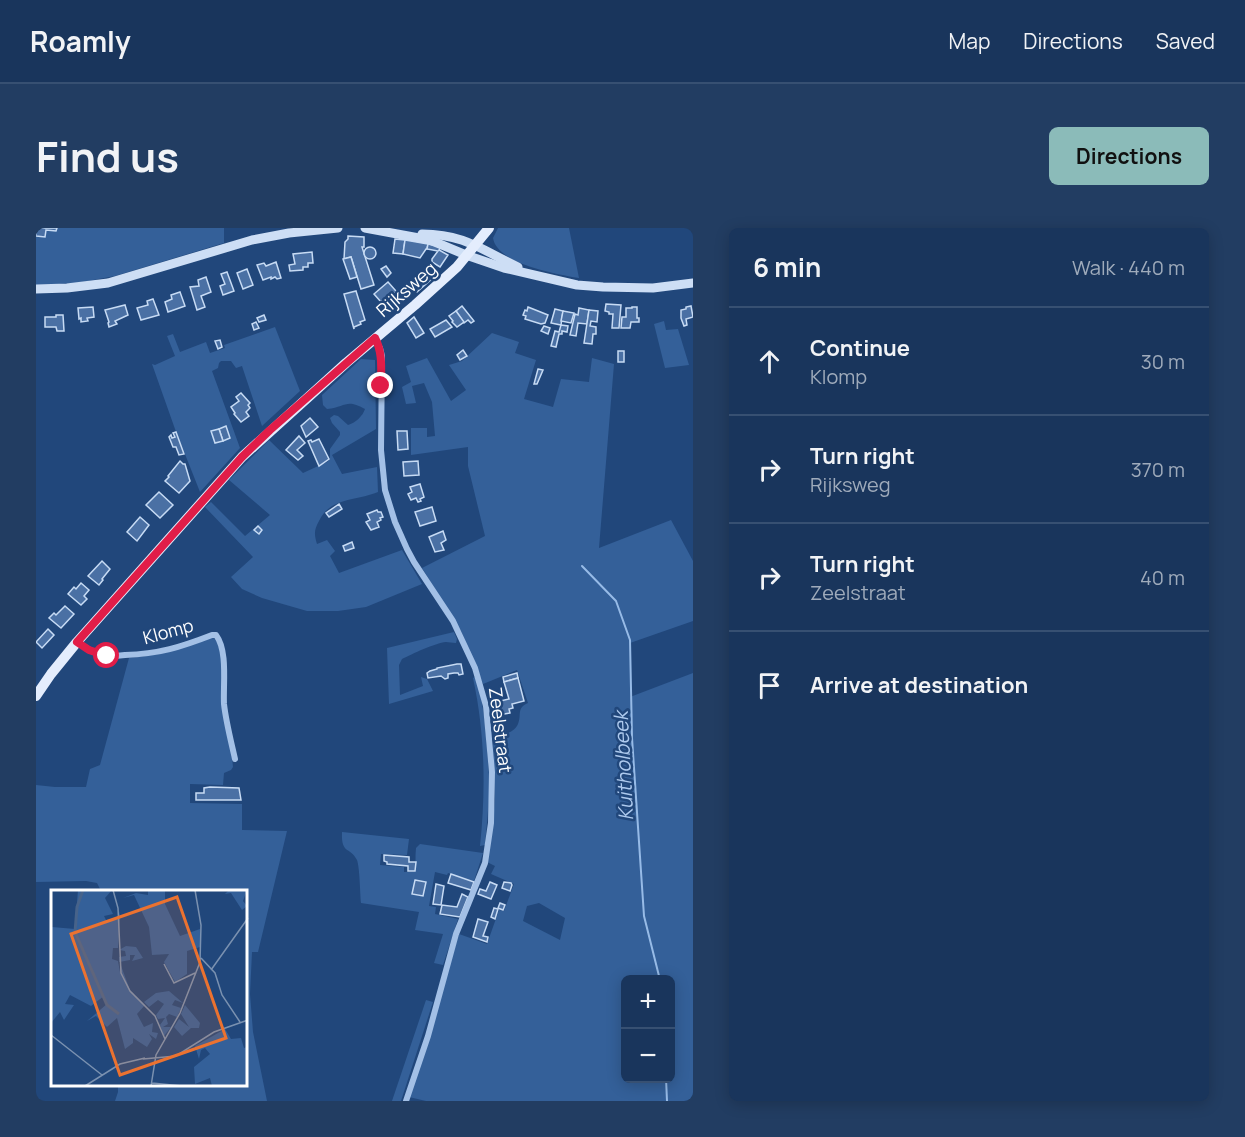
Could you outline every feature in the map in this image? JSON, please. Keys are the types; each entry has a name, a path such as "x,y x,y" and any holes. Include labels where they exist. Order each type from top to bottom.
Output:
{"main road":[{"path":"36,289 108,283 252,240 289,232 338,228"},
{"path":"364,228 430,240 504,268 577,285 653,288 693,283"},
{"name":"Rijksweg","path":"36,696 77,642 242,457 457,267 489,228"},
{"path":"407,235 438,234 476,244 534,274"}],"street":[{"name":"Zeelstraat","path":"375,338 381,356 381,450 385,490 395,522 411,556 453,621 475,668 484,693 492,772 491,823 485,863 456,934 428,1035 405,1101"},
{"name":"Klomp","path":"77,642 107,656 148,654 182,647 216,635 223,658 224,705 235,759"}],"shaded area":[{"path":"36,228 224,228 224,243 115,276 77,283 36,285"},
{"path":"498,228 569,228 579,278 529,266 505,255 497,247 493,238"},
{"path":"664,321 666,330 678,329 689,365 665,368 654,324"},
{"path":"275,327 300,391 262,426 242,366 236,368 231,361 219,363 218,368 212,371 240,448 200,492 152,364 155,365 175,356 167,336 173,334 180,352 206,342 210,353 225,348 224,345"},
{"path":"492,333 519,342 515,353 536,360 524,399 553,407 561,379 589,382 592,358 614,364 599,548 671,520 693,561 693,621 630,643 630,697 693,673 693,1101 426,1101 409,1097 459,934 487,944 499,910 504,911 514,884 491,874 495,866 487,862 495,799 493,741 516,727 522,707 528,703 517,670 483,684 461,631 422,568 485,536 468,466 468,447 411,455 411,428 427,428 427,437 435,436 432,402 424,383 412,386 416,403 406,404 402,387 411,382 406,366 427,358 451,401 466,390 449,365 462,361","holes":["539,903 565,918 560,940 523,921 527,906"]},
{"path":"361,359 375,360 376,429 332,455 342,474 377,467 378,492 345,501 330,508 324,513 316,527 316,541 317,544 327,540 335,551 330,556 339,573 402,550 422,584 366,607 338,611 307,611 262,598 242,589 231,577 253,557 205,507 211,502 245,536 270,515 229,480 269,440 303,473 327,462 330,459 330,449 340,435 330,418 334,415 338,416 348,425 358,419 365,409 354,404 346,404 327,409 323,405 322,395"},
{"path":"454,632 456,643 446,642 430,646 402,659 399,665 400,695 423,686 421,677 427,679 433,691 389,704 387,648"},
{"path":"212,637 217,641 221,654 233,767 224,773 223,785 190,784 190,803 242,804 242,830 287,831 258,952 252,952 250,994 253,1032 267,1101 115,1101 118,1086 248,1086 248,890 100,890 97,883 86,881 36,882 36,785 86,787 90,769 100,765 129,658 191,645"},
{"path":"475,677 485,722 490,788 485,845 480,846 483,762 480,720 473,678"},
{"path":"342,832 409,839 407,855 381,854 380,865 404,867 404,872 415,872 416,848 420,844 483,853 474,881 448,873 447,875 435,872 429,906 436,907 435,914 458,919 443,965 434,963 443,934 415,930 419,912 361,903 357,860 344,847"},
{"path":"426,1000 433,1002 401,1101 392,1101"}],"building":[{"path":"36,228 57,228 56,231 46,230 45,237 36,236"},
{"path":"348,236 364,237 364,247 362,247 374,285 361,289 351,257 344,259 345,242"},
{"path":"395,239 405,240 403,254 393,253"},
{"path":"405,240 428,244 427,249 420,258 403,254"},
{"path":"428,244 441,247 439,250 448,255 440,267 432,262 438,251 427,249"},
{"path":"370,247 376,253 370,259 364,253"},
{"path":"312,252 313,263 308,263 308,267 303,267 303,270 290,271 289,265 295,264 293,254"},
{"path":"351,257 357,277 350,279 343,259"},
{"path":"276,262 281,278 271,279 271,277 263,280 257,265 264,263 266,266"},
{"path":"386,266 391,273 387,277 381,269"},
{"path":"247,269 253,285 243,289 237,273"},
{"path":"425,270 434,277 417,292 410,284"},
{"path":"227,272 234,291 223,295 220,286 225,284 221,274"},
{"path":"206,277 211,292 201,296 205,307 197,310 190,287 199,286 198,280"},
{"path":"388,282 397,295 390,302 384,299 381,302 374,294"},
{"path":"356,291 365,320 354,329 344,294"},
{"path":"180,292 185,306 168,312 165,302 172,299 171,295"},
{"path":"153,299 159,315 141,320 137,308 148,305 147,301"},
{"path":"606,304 621,305 619,328 612,328 613,314 605,311"},
{"path":"125,305 128,315 115,321 117,324 109,327 105,310"},
{"path":"462,306 474,321 471,323 468,320 464,323 456,311"},
{"path":"691,306 693,317 686,319 687,325 684,326 681,310"},
{"path":"93,307 94,317 81,322 78,308"},
{"path":"528,307 548,315 545,323 525,319 526,316 523,315"},
{"path":"637,307 639,322 631,322 630,328 621,328 622,317 626,317 626,308"},
{"path":"579,308 589,310 587,324 578,323 576,336 570,335 575,314 578,315"},
{"path":"555,309 563,311 561,325 551,323"},
{"path":"589,310 598,311 597,322 591,321 590,326 596,327 592,344 584,343"},
{"path":"456,311 464,322 457,327 449,316"},
{"path":"563,311 574,313 571,323 561,321"},
{"path":"56,315 63,315 64,331 57,331 56,327 45,327 45,317 56,317"},
{"path":"264,315 266,320 259,322 257,318"},
{"path":"414,317 424,333 416,338 407,323"},
{"path":"446,320 452,327 435,337 430,329"},
{"path":"256,322 259,328 254,330 252,324"},
{"path":"561,325 568,326 567,332 562,331 562,334 559,334 556,347 551,346 555,331 559,332"},
{"path":"544,326 550,328 548,334 541,331"},
{"path":"220,340 222,347 218,349 215,341"},
{"path":"463,350 467,356 460,360 457,355"},
{"path":"618,351 624,351 624,362 618,362"},
{"path":"538,369 543,370 537,384 534,384"},
{"path":"241,393 250,403 248,405 250,408 246,412 249,416 241,422 231,407 239,401 236,397"},
{"path":"310,418 318,427 306,437 301,426"},
{"path":"226,426 230,438 223,441 219,429"},
{"path":"219,429 223,441 215,443 211,431"},
{"path":"397,431 407,431 408,449 398,450"},
{"path":"176,432 184,454 179,455 169,437 171,435 172,438 175,437 173,433"},
{"path":"299,436 305,443 297,450 303,456 298,460 286,450"},
{"path":"319,439 329,459 319,466 308,441"},
{"path":"180,461 185,464 190,481 179,493 165,481"},
{"path":"418,461 419,475 404,476 403,462"},
{"path":"420,484 424,497 418,502 416,498 411,500 408,494 412,492 410,487"},
{"path":"159,492 173,505 160,518 146,505"},
{"path":"339,504 342,509 329,517 326,513"},
{"path":"432,507 436,521 420,526 415,512"},
{"path":"377,510 383,517 377,522 379,527 371,530 366,522 370,520 367,514"},
{"path":"140,517 149,525 137,541 127,532"},
{"path":"258,526 262,530 259,534 254,530"},
{"path":"443,531 446,540 441,543 444,550 435,552 429,537"},
{"path":"352,542 354,548 345,551 343,546"},
{"path":"102,561 110,569 99,585 88,576"},
{"path":"81,583 89,590 84,596 87,599 81,605 68,594"},
{"path":"65,606 74,614 61,628 49,618"},
{"path":"48,629 54,635 42,648 36,642"},
{"path":"461,664 463,674 448,674 448,678 445,679 441,676 428,678 427,673 430,671"},
{"path":"517,673 518,678 504,682 503,677"},
{"path":"518,678 524,701 512,704 513,708 509,709 510,713 499,715 496,702 509,699 504,682"},
{"path":"204,788 239,788 241,800 196,800 196,793 204,793"},
{"path":"384,855 409,857 409,862 416,862 415,871 408,871 408,866 387,864 384,861"},
{"path":"451,874 474,882 471,890 448,883"},
{"path":"415,880 426,882 423,896 412,894"},
{"path":"490,882 497,885 491,899 478,894 480,889 486,891"},
{"path":"504,882 511,883 510,891 502,888"},
{"path":"436,884 444,886 441,905 433,904"},
{"path":"462,894 468,897 460,917 440,914 442,905 457,907"},
{"path":"500,903 505,905 503,910 498,908"},
{"path":"494,908 498,909 495,919 491,917"},
{"path":"478,919 488,922 483,936 488,937 487,942 473,937"}],"waterway":[{"name":"Kuitholbeek","path":"582,566 616,601 630,640 632,738 644,916 659,975"},
{"name":"Kuitholbeek","path":"666,1083 667,1101"}],"route":[{"path":"107,656 89,650 77,642 242,457 375,338 380,348 381,386"}]}
